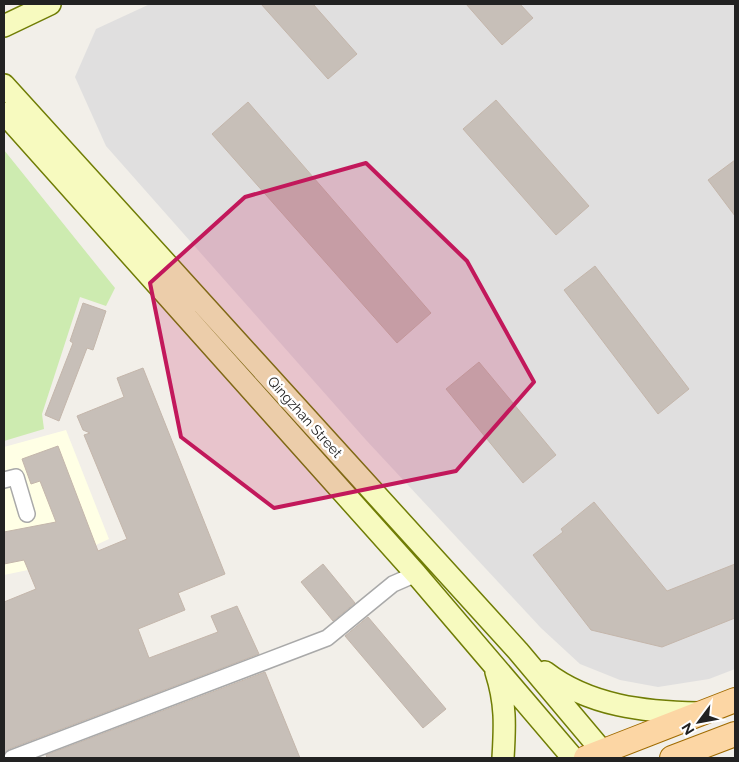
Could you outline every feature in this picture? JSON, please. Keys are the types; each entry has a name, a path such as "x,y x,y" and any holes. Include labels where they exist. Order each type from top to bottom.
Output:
{"main road":[{"path":"599,756 699,713 735,700"},
{"path":"672,758 726,738"}],"street":[{"path":"4,26 50,4"},
{"name":"Qingzhan Street","path":"4,85 518,651 599,756"},
{"name":"Qingzhan Street","path":"4,113 416,574 573,758"},
{"path":"4,480 16,477 27,514"},
{"path":"12,758 327,638 392,584 416,574"},
{"path":"518,651 560,684 588,698 662,712 699,713"},
{"path":"493,665 503,695 505,727 503,758"},
{"path":"699,758 726,738"}],"highlighted area":[{"path":"366,163 467,261 534,382 456,471 274,508 181,437 150,283 245,197"}],"shaded area":[{"path":"150,4 735,4 735,669 709,679 658,687 620,680 580,664 541,628 366,440 106,146 75,77 96,29"},
{"path":"66,430 109,539 52,565 4,575 4,447"}],"green space":[{"path":"4,150 115,288 106,306 80,297 42,414 44,429 4,441"}],"building":[{"path":"261,4 313,4 357,54 328,79"},
{"path":"466,4 520,4 533,18 502,45"},
{"path":"496,100 589,206 556,235 463,129"},
{"path":"248,102 431,313 397,343 212,134"},
{"path":"735,160 735,216 708,180"},
{"path":"595,266 689,389 658,414 564,290"},
{"path":"83,303 106,311 93,350 87,348 59,421 45,415 73,343 70,341"},
{"path":"479,362 556,455 523,483 446,389"},
{"path":"143,368 225,574 178,593 185,610 138,629 149,658 218,632 211,616 237,606 259,654 9,749 4,754 4,602 36,589 24,560 4,564 4,532 56,522 40,481 31,484 22,459 58,446 98,551 127,539 84,435 90,433 83,430 77,416 124,397 117,378"},
{"path":"594,502 667,591 735,564 735,618 662,647 591,630 533,555 563,532 561,529"},
{"path":"323,564 355,603 333,621 301,582"},
{"path":"368,617 446,709 423,728 345,636"},
{"path":"265,672 300,758 47,758 46,755"}]}
